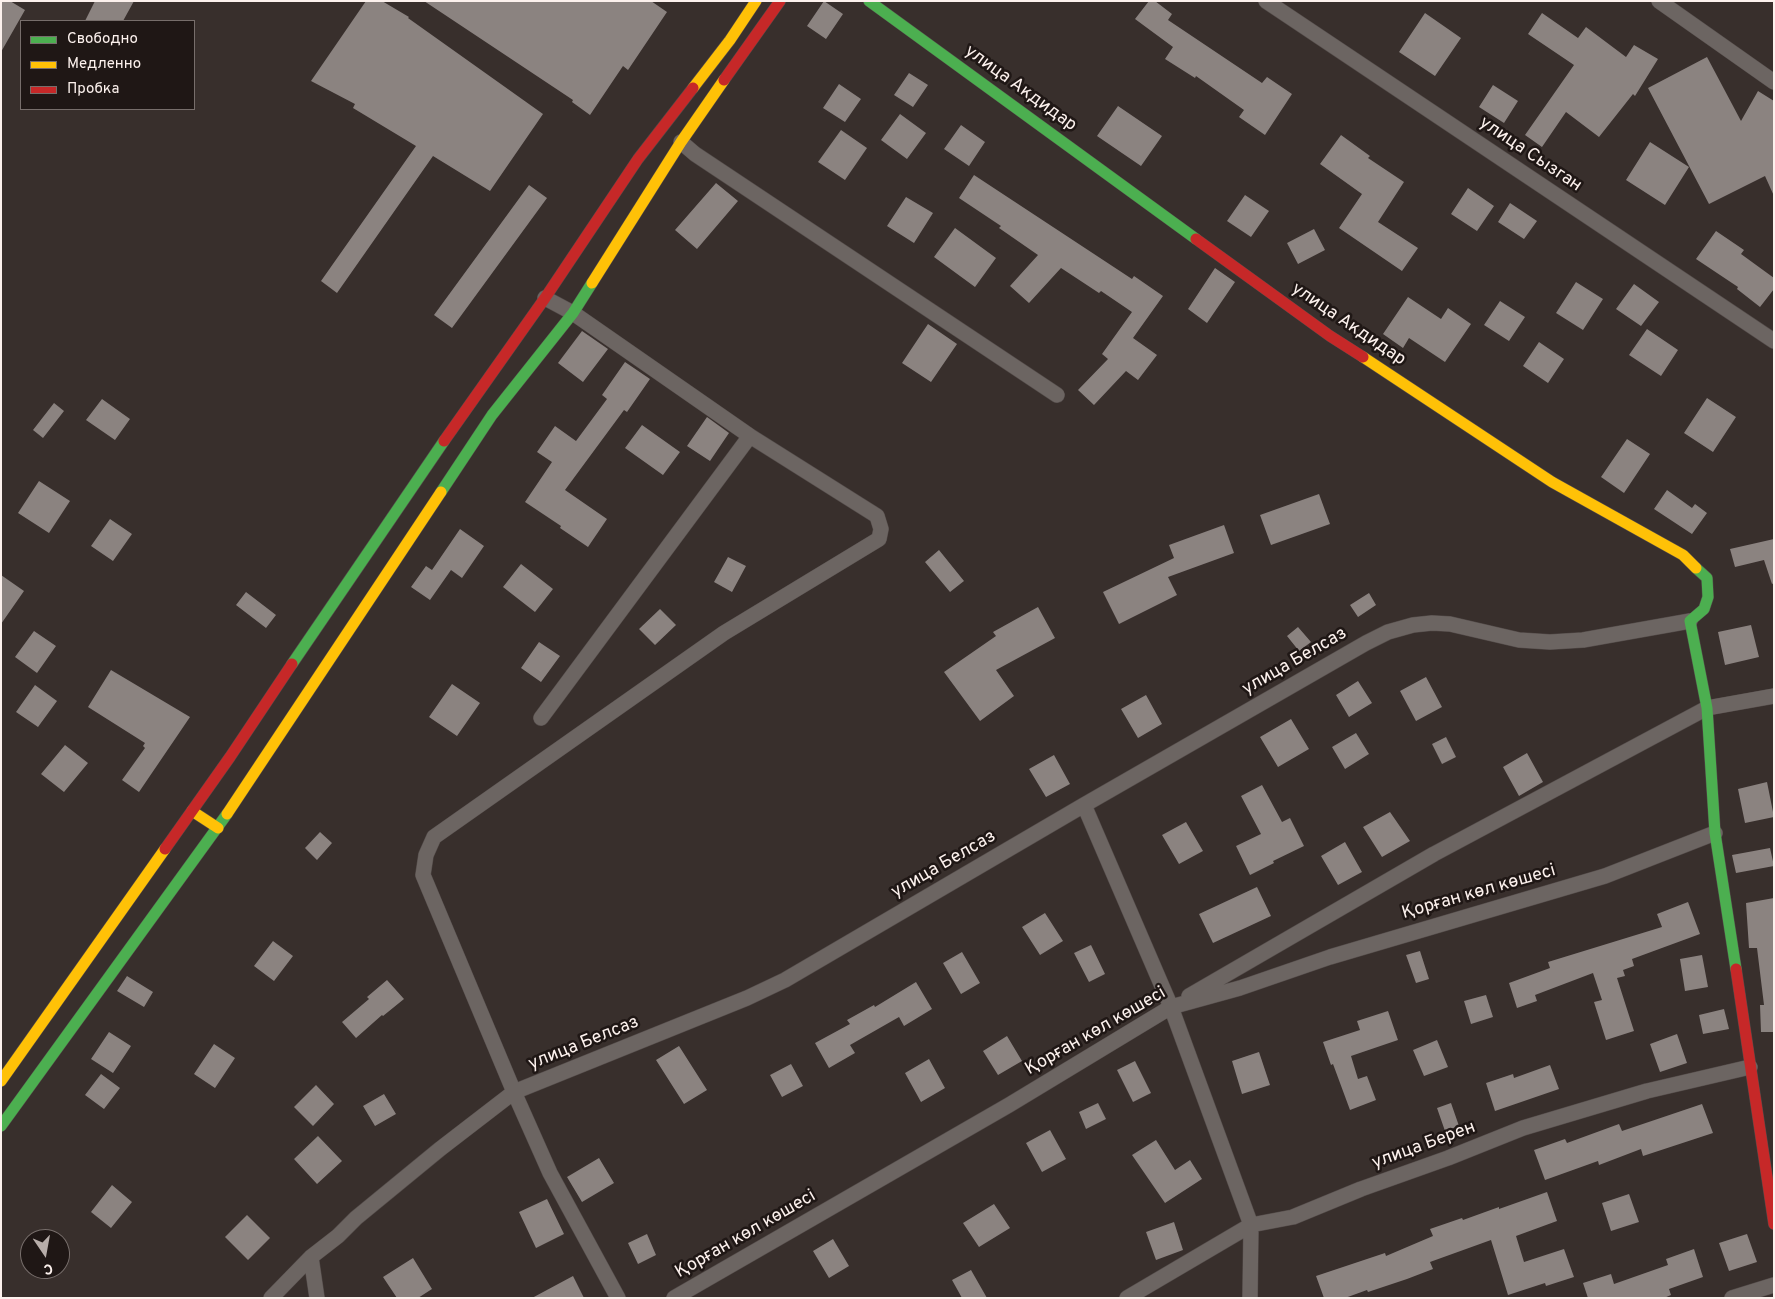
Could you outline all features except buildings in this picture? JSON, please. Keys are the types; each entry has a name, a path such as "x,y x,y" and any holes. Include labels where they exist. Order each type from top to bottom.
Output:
{"main road":[{"path":"1,1081 230,757 314,630 460,417 545,298 638,160 730,40 756,1"},
{"path":"1,1126 218,828 492,415 573,313 681,142 780,1"},
{"name":"улица Акдидар","path":"869,1 1330,336 1552,482 1683,555 1707,578 1708,597 1704,609 1690,621"},
{"path":"1690,621 1706,708 1715,833 1774,1224"},
{"path":"192,811 218,828"}],"street":[{"name":"улица Сызган","path":"1266,1 1774,341"},
{"path":"1659,1 1774,82"},
{"path":"681,142 703,160 1057,395"},
{"path":"545,298 573,313 750,436 877,516 881,529 879,539 716,639 434,837 426,855 423,875 514,1092 550,1173 618,1298"},
{"path":"541,718 750,436"},
{"name":"улица Белсаз","path":"270,1298 311,1257 432,1155 514,1092 747,998 785,980 1084,805 1388,632 1413,625 1450,624 1519,640 1550,642 1583,640 1690,621"},
{"path":"1171,1007 1434,854 1706,708 1774,696"},
{"path":"1084,805 1171,1007 1251,1225 1250,1298"},
{"name":"Қорған көл көшесі","path":"674,1298 1009,1104 1171,1007 1240,988 1330,957 1605,876 1715,833"},
{"name":"улица Берен","path":"1127,1298 1251,1225 1293,1217 1361,1189 1524,1128 1647,1091 1750,1067"},
{"path":"311,1257 317,1298"},
{"path":"1732,1298 1774,1285"}],"traffic: fast":[{"path":"869,1 1196,239"},
{"path":"441,492 492,415 573,313 592,283"},
{"path":"292,664 444,441"},
{"path":"1696,568 1707,578 1708,597 1704,609 1690,621 1707,708 1715,833 1736,969"},
{"path":"1,1126 227,814"}],"traffic: slow":[{"path":"693,88 730,40 756,1"},
{"path":"592,283 681,142 724,80"},
{"path":"1363,357 1552,482 1683,555 1696,568"},
{"path":"227,814 441,492"},
{"path":"192,811 218,828"},
{"path":"1,1081 165,849"}],"traffic: jam":[{"path":"724,80 780,1"},
{"path":"444,441 545,298 638,159 693,88"},
{"path":"1196,239 1330,336 1363,357"},
{"path":"165,849 230,757 292,664"},
{"path":"1736,969 1774,1224"}]}
